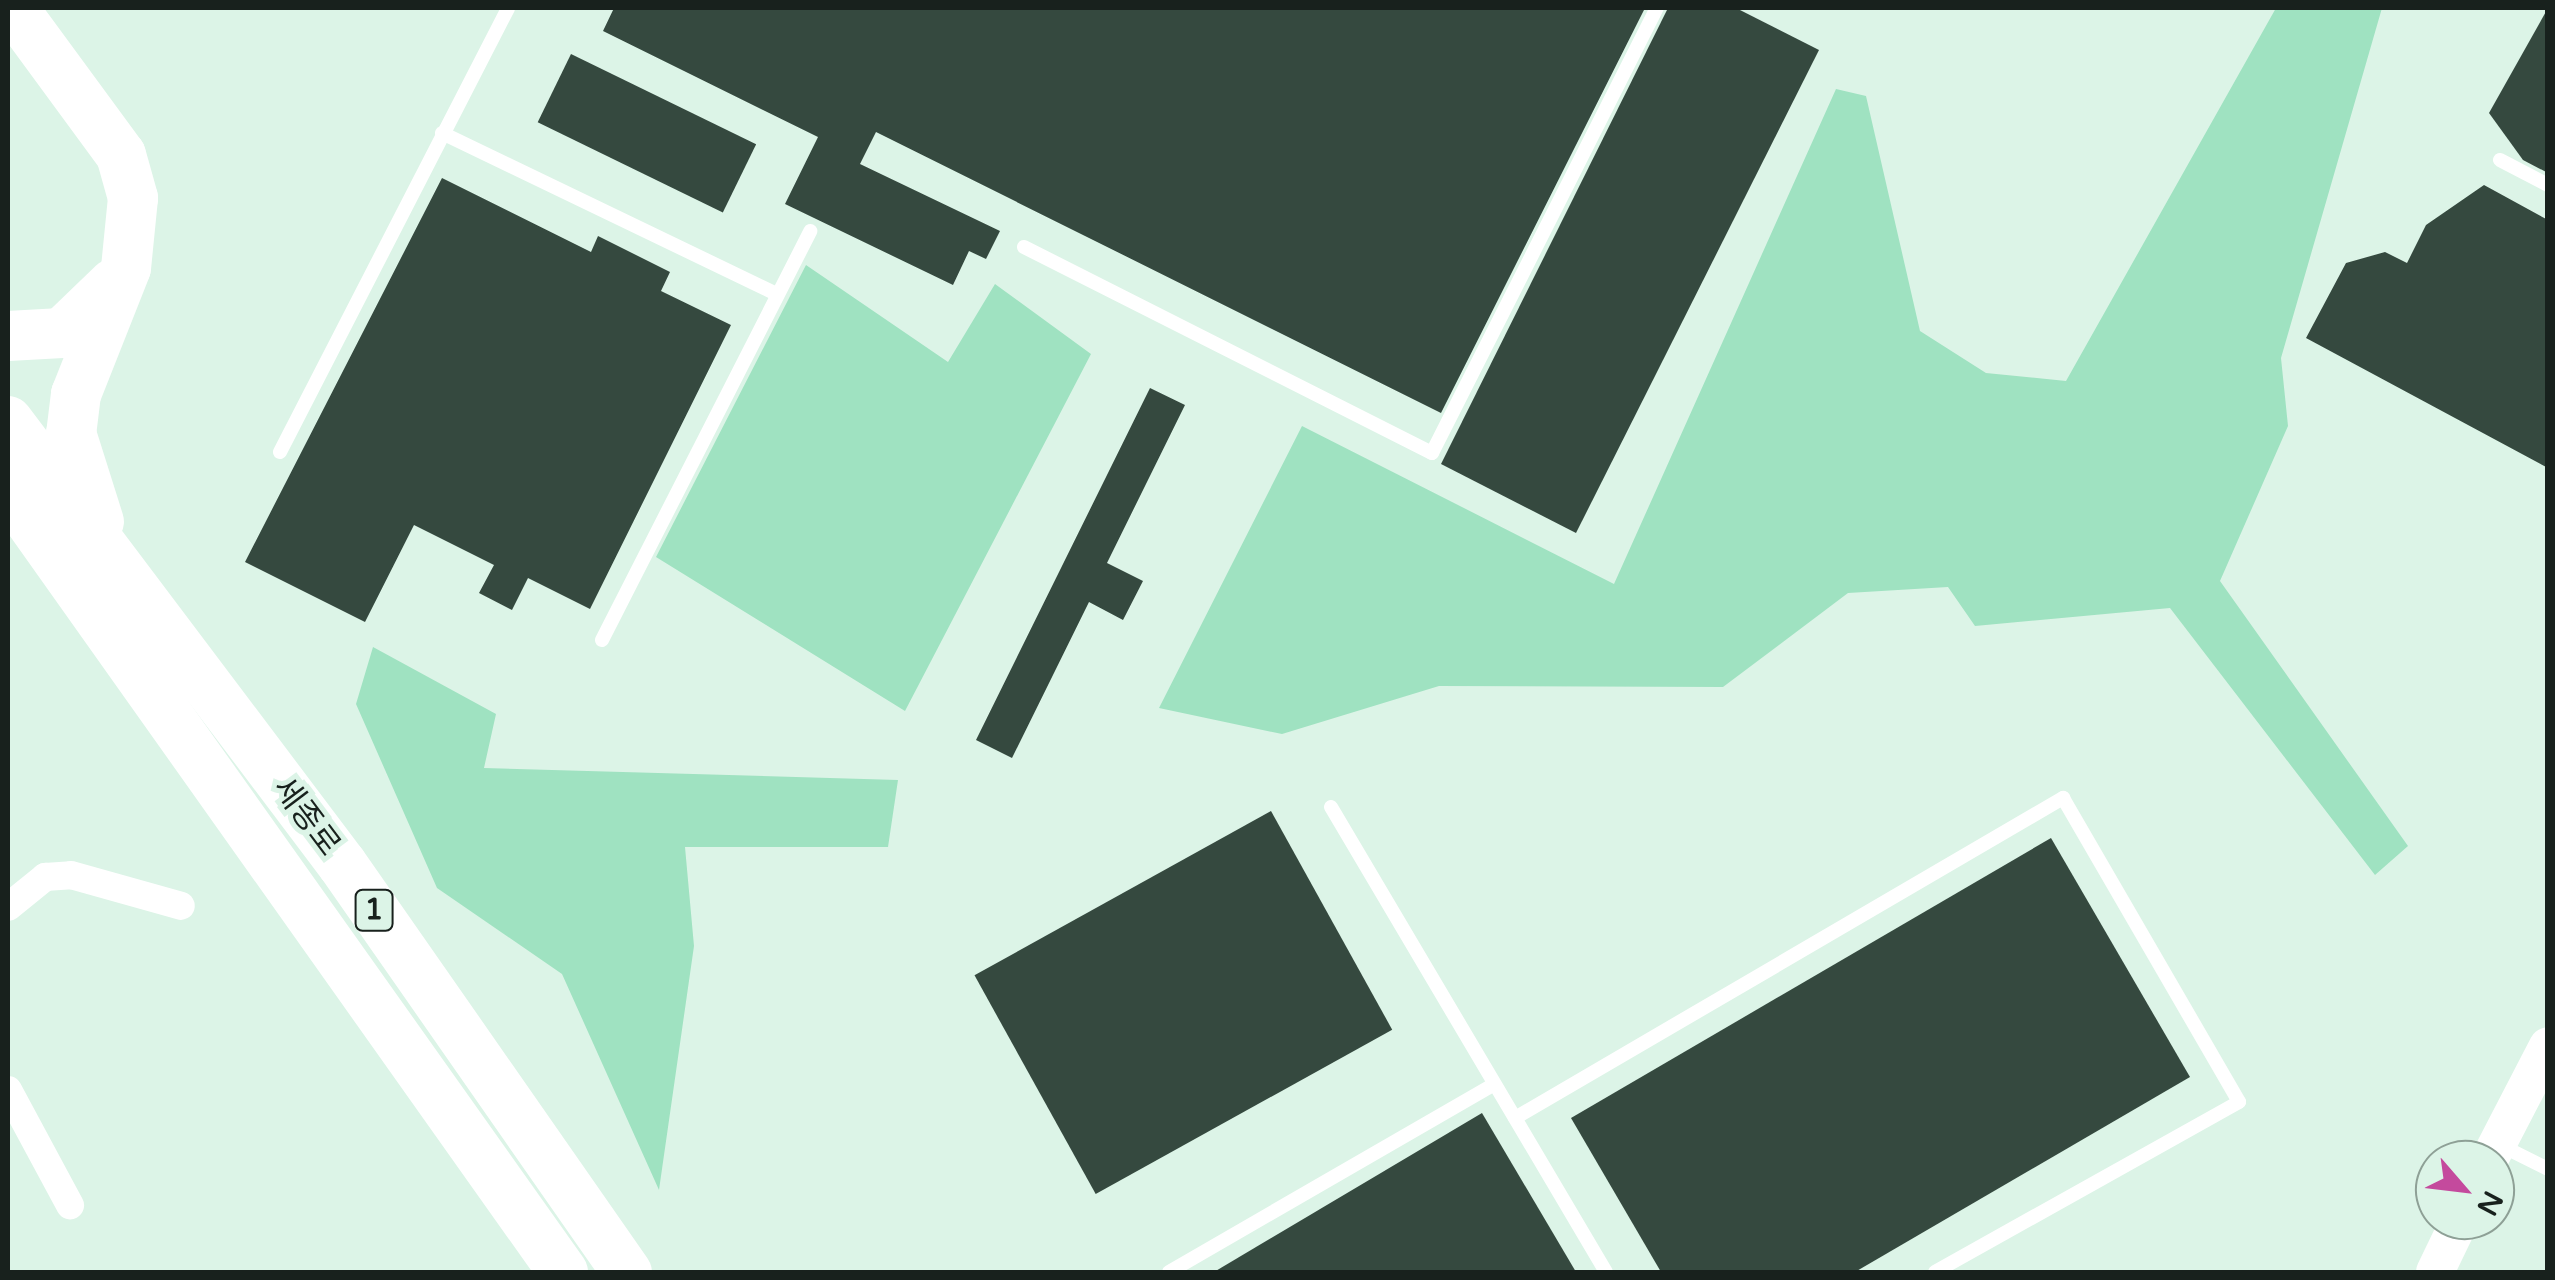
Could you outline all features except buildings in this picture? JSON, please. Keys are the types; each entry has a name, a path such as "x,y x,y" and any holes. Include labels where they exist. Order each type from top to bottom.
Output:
{"highway":[{"path":"12,8 121,155 133,198 126,268 76,394 71,433 96,575"},
{"path":"8,336 62,332 126,268"},
{"name":"세종로","path":"8,421 96,575 563,1272"},
{"name":"세종로","path":"8,490 96,575 342,864 627,1272"},
{"path":"8,524 96,575"}],"street":[{"path":"8,913 45,877 71,874 181,906"},
{"path":"2499,1140 2548,1046"},
{"path":"8,1090 70,1205"},
{"path":"2434,1272 2450,1240"}],"lane":[{"path":"280,452 508,8"},
{"path":"1024,247 1432,453 1657,8"},
{"path":"442,133 778,294"},
{"path":"2500,160 2548,185"},
{"path":"602,640 810,231"},
{"path":"1515,1118 2063,798 2239,1102 1935,1272"},
{"path":"1331,808 1606,1272"},
{"path":"1169,1272 1494,1084"},
{"path":"2515,1159 2548,1169"}],"green space":[{"path":"2276,8 2382,8 2281,358 2288,426 2220,581 2408,846 2375,875 2170,608 1975,626 1948,587 1848,593 1723,687 1439,686 1282,734 1159,708 1302,426 1614,584 1836,89 1866,96 1920,331 1986,373 2066,381"},
{"path":"806,265 948,362 995,284 1091,354 905,711 656,557"},
{"path":"373,647 496,714 484,768 898,780 888,847 685,847 694,946 659,1190 562,974 437,888 356,704"}]}
